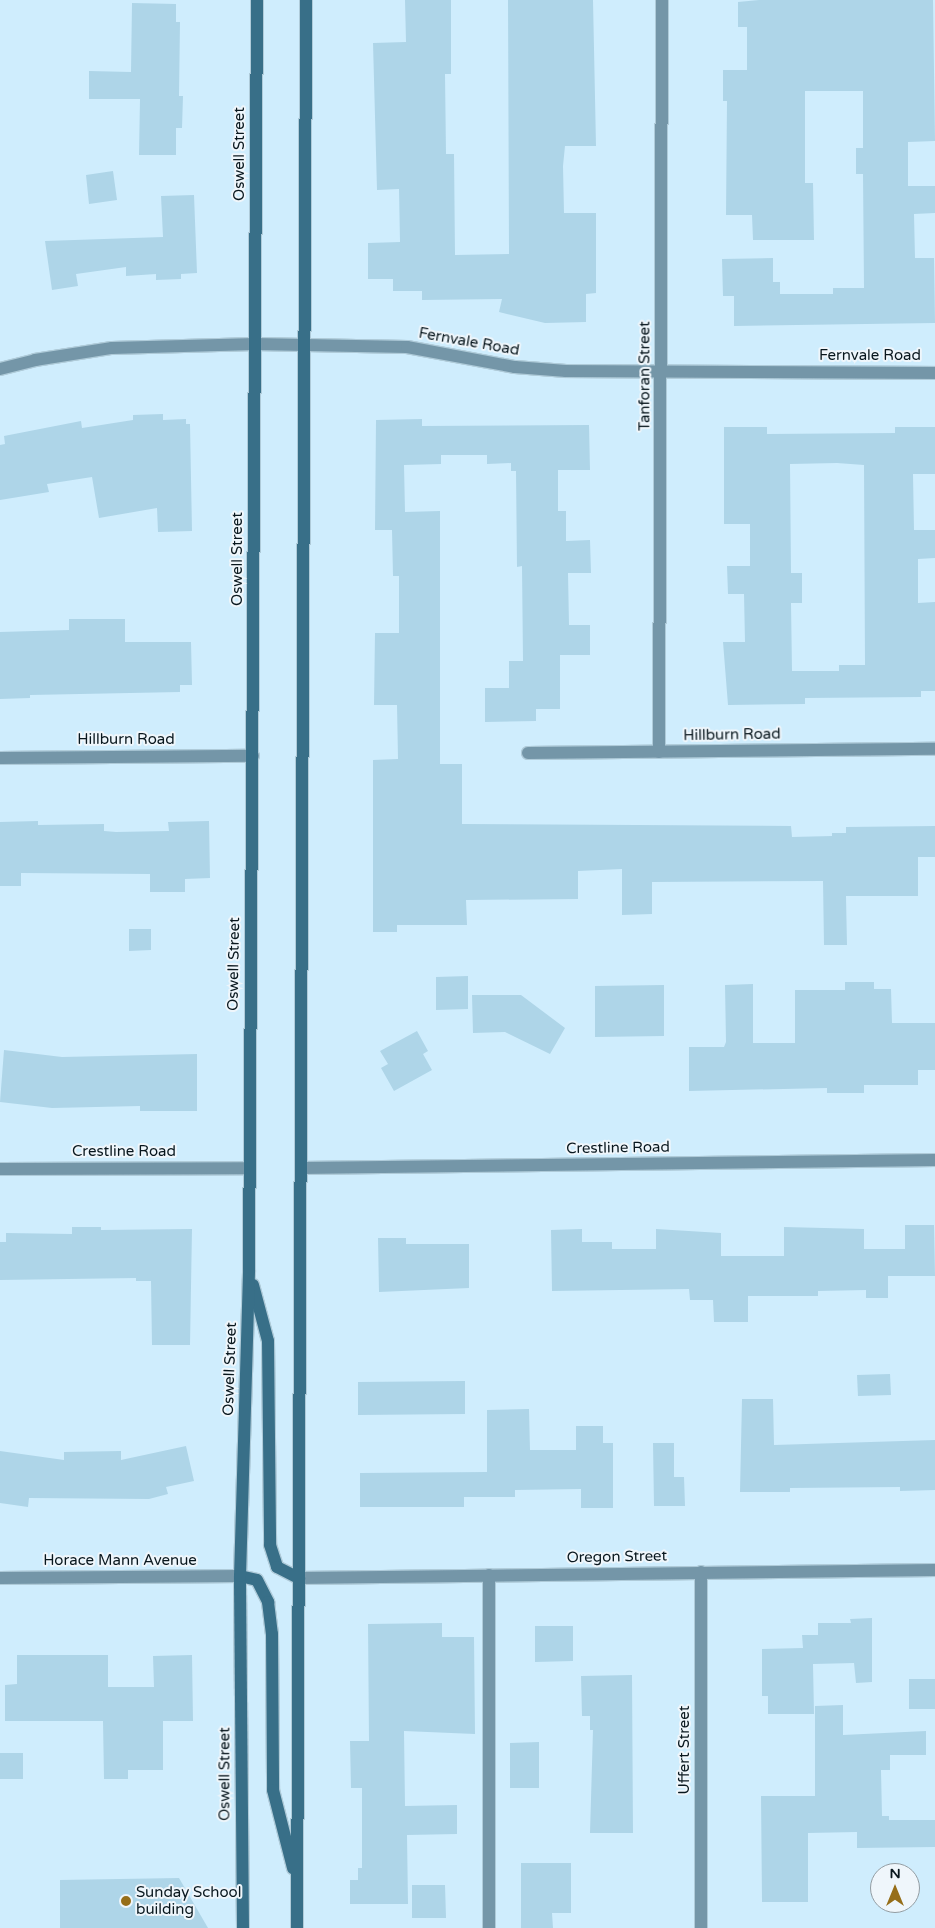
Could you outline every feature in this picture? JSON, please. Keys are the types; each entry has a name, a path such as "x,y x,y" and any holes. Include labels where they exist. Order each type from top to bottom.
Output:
{"main road":[{"name":"Oswell Street","path":"242,1928 240,1576 250,1270 248,1168 253,756 257,0"},
{"path":"297,1928 306,0"},
{"path":"250,1270 268,1341 270,1545 277,1567 299,1578"},
{"path":"240,1576 256,1580 268,1602 272,1634 273,1790 297,1885"}],"street":[{"name":"Tanforan Street","path":"660,752 662,0"},
{"name":"Fernvale Road","path":"0,369 35,360 112,348 255,344 407,347 524,368 661,372 935,373"},
{"name":"Hillburn Road","path":"528,753 935,749"},
{"name":"Hillburn Road","path":"0,758 253,756"},
{"name":"Crestline Road","path":"301,1168 935,1160"},
{"name":"Crestline Road","path":"0,1169 248,1168"},
{"name":"Oregon Street","path":"299,1578 935,1570"},
{"name":"Uffert Street","path":"701,1572 701,1928"},
{"path":"489,1575 489,1928"},
{"name":"Horace Mann Avenue","path":"0,1578 240,1576"}],"building":[{"path":"405,0 451,0 451,74 445,74 446,154 454,154 455,255 509,254 508,0 593,0 596,146 565,146 563,166 564,213 596,213 596,293 586,294 586,322 545,323 499,312 502,299 422,300 422,291 393,291 393,279 368,279 368,243 400,242 399,189 377,190 373,43 406,42"},
{"path":"759,0 933,0 935,141 908,142 908,186 935,186 935,213 914,214 915,258 934,258 935,323 734,326 734,296 723,296 722,259 773,258 773,282 780,282 780,294 833,294 833,288 864,288 863,174 856,174 856,148 863,148 863,91 805,91 805,183 813,183 814,240 753,240 752,215 726,215 727,101 723,101 723,70 747,70 747,27 738,27 738,2"},
{"path":"132,3 176,4 176,22 180,22 179,96 183,96 182,128 176,128 176,155 139,155 140,99 89,99 89,71 131,72"},
{"path":"113,171 117,200 89,204 86,175"},
{"path":"194,195 197,273 181,274 181,279 156,280 156,274 126,276 126,267 76,274 78,286 52,290 45,241 163,237 161,196"},
{"path":"163,414 163,420 186,419 186,424 190,424 192,531 158,532 157,508 99,518 92,477 47,484 49,492 0,500 0,445 5,444 4,436 81,421 82,428 133,420 133,415"},
{"path":"422,419 422,426 589,425 590,470 558,470 558,511 566,511 566,541 590,540 591,573 568,573 569,625 590,625 590,655 560,655 560,709 536,709 536,721 485,722 485,688 509,688 509,661 523,661 522,566 517,567 516,471 511,471 511,463 487,464 487,455 441,455 441,464 404,465 405,512 440,511 440,764 462,764 462,824 791,826 792,837 832,836 832,833 846,833 846,827 935,826 935,857 918,857 918,896 846,896 847,945 824,945 823,881 652,882 652,914 622,915 622,869 578,871 578,899 466,900 467,925 397,925 397,932 373,932 373,760 398,759 397,705 374,705 375,633 399,633 399,576 393,576 392,530 375,530 376,420"},
{"path":"724,427 767,427 767,434 895,433 895,427 935,427 935,474 913,474 914,530 935,530 935,558 918,559 918,603 935,602 935,691 921,691 921,697 805,698 805,704 728,705 723,642 745,642 744,594 728,594 727,566 750,566 750,524 724,524","holes":["837,463 864,465 865,665 839,665 839,671 792,671 791,603 802,603 802,573 791,573 790,464"]},
{"path":"69,619 125,619 125,642 191,642 192,685 180,685 180,692 30,695 30,698 0,699 0,632 69,630"},
{"path":"38,821 38,825 104,824 104,831 116,832 169,831 168,822 209,821 210,878 185,879 185,892 150,892 150,874 21,873 21,886 0,886 0,822"},
{"path":"129,929 151,929 151,950 129,951"},
{"path":"468,976 468,1009 436,1010 436,977"},
{"path":"845,982 874,982 874,989 891,989 892,1023 935,1023 935,1070 918,1070 918,1085 864,1085 864,1093 827,1093 827,1088 689,1091 689,1047 724,1047 726,1042 725,985 753,984 753,1043 795,1043 795,990 845,990"},
{"path":"664,985 664,1036 595,1037 595,986"},
{"path":"472,995 521,995 565,1028 550,1054 505,1032 473,1033"},
{"path":"417,1031 428,1051 423,1054 432,1070 394,1091 381,1068 388,1064 380,1051"},
{"path":"4,1050 62,1057 197,1054 197,1111 140,1111 140,1106 52,1108 0,1102"},
{"path":"905,1225 934,1225 935,1276 888,1276 888,1298 866,1298 866,1290 818,1291 818,1296 748,1296 748,1322 714,1322 713,1300 690,1300 689,1289 552,1291 551,1230 582,1229 582,1242 612,1242 612,1249 656,1249 656,1229 721,1233 721,1256 784,1256 784,1227 864,1229 864,1249 905,1249"},
{"path":"72,1227 101,1227 101,1230 192,1229 190,1345 152,1345 151,1281 136,1281 136,1278 0,1280 0,1242 6,1242 6,1233 72,1234"},
{"path":"378,1238 406,1238 406,1244 469,1244 469,1288 379,1292"},
{"path":"890,1374 891,1395 858,1396 857,1375"},
{"path":"465,1381 465,1414 358,1415 358,1382"},
{"path":"742,1399 773,1399 774,1445 935,1440 935,1490 900,1491 900,1487 790,1488 790,1492 740,1492"},
{"path":"529,1409 530,1450 576,1450 576,1426 603,1426 603,1443 613,1443 613,1508 581,1508 581,1489 515,1490 515,1497 464,1497 464,1507 360,1507 360,1473 487,1472 487,1410"},
{"path":"653,1443 674,1443 674,1477 684,1477 685,1506 654,1506"},
{"path":"186,1446 194,1481 166,1487 168,1494 149,1499 29,1498 28,1507 0,1503 0,1451 64,1460 64,1452 121,1451 121,1460"},
{"path":"872,1618 872,1682 856,1683 854,1663 813,1664 814,1714 768,1714 768,1696 762,1696 762,1649 803,1648 802,1635 818,1635 818,1623 851,1623 850,1619"},
{"path":"442,1623 442,1637 474,1637 475,1734 404,1731 405,1806 457,1805 457,1834 407,1835 408,1904 350,1904 350,1880 358,1880 358,1868 362,1868 362,1788 351,1788 350,1741 369,1741 368,1624"},
{"path":"535,1626 573,1626 573,1661 535,1662"},
{"path":"17,1655 108,1655 108,1687 154,1687 153,1656 192,1655 193,1721 163,1721 163,1770 128,1770 128,1779 104,1779 103,1721 5,1721 5,1685 17,1684"},
{"path":"632,1675 633,1833 590,1833 593,1730 590,1730 590,1716 582,1716 581,1676"},
{"path":"909,1679 935,1679 935,1709 909,1709"},
{"path":"843,1705 843,1735 926,1731 926,1755 890,1755 890,1770 881,1770 882,1816 889,1816 889,1820 935,1820 935,1847 857,1848 857,1832 808,1833 808,1902 762,1902 761,1796 815,1796 815,1706"},
{"path":"539,1742 539,1788 510,1788 510,1743"},
{"path":"0,1753 23,1753 23,1779 0,1779"},
{"path":"521,1863 571,1863 571,1913 552,1913 553,1928 521,1928"},
{"name":"Sunday School building","path":"179,1878 208,1928 60,1928 60,1880"},
{"path":"412,1885 445,1885 446,1918 412,1918"}],"place":[{"name":"Sunday School building","path":"126,1901"}]}
